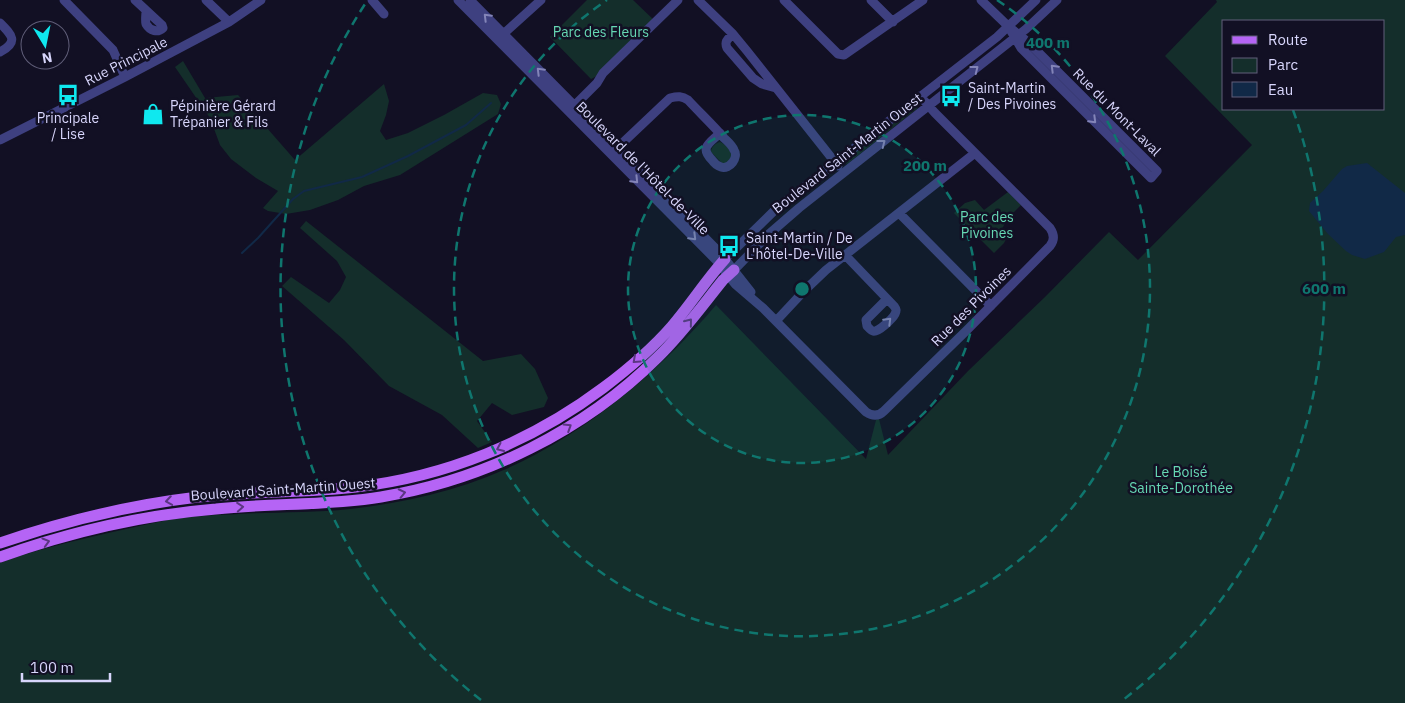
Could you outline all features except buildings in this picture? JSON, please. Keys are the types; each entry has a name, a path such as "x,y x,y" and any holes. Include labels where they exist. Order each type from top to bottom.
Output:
{"main road":[{"name":"Boulevard Saint-Martin Ouest","path":"0,543 67,522 138,506 222,495 370,486 422,475 483,455 545,426 617,377 668,330 722,262"},
{"name":"Boulevard Saint-Martin Ouest","path":"0,557 72,535 143,519 224,508 374,498 438,484 483,469 553,436 612,397 666,350 731,273"}],"street":[{"path":"64,0 113,50 125,77"},
{"path":"135,0 146,11"},
{"path":"206,0 229,22"},
{"name":"Rue Principale","path":"0,140 229,22 261,0"},
{"path":"372,0 384,14"},
{"name":"Boulevard de l'Hôtel-de-Ville","path":"458,0 500,37 614,152 722,262 739,287 763,308"},
{"name":"Boulevard de l'Hôtel-de-Ville","path":"470,0 500,37"},
{"path":"500,37 540,0"},
{"path":"571,109 597,83 604,73 678,0"},
{"path":"698,0 732,34 844,173"},
{"path":"784,0 838,54 844,55 923,0"},
{"path":"871,0 893,22"},
{"path":"981,0 1017,37"},
{"name":"Boulevard Saint-Martin Ouest","path":"722,262 777,208 997,36 1036,0"},
{"name":"Boulevard Saint-Martin Ouest","path":"731,273 777,227 1017,37 1057,0"},
{"path":"0,23 13,40 11,45 0,52"},
{"path":"732,34 726,41 727,48 753,78 762,84 776,88"},
{"name":"Rue du Mont-Laval","path":"1017,37 1028,42 1157,171 1151,178 1021,48 1017,37"},
{"path":"614,152 670,98 678,96 688,100 720,134"},
{"name":"Rue des Pivoines","path":"763,308 866,412 875,416 884,412 1053,242 1050,228 920,96"},
{"path":"776,321 804,291 845,255 975,153"},
{"path":"899,213 991,306"},
{"path":"845,255 887,299"}],"green space":[{"name":"Parc des Fleurs","path":"587,0 633,0 656,22 603,73 591,79 550,37"},
{"name":"Le Boisé Sainte-Dorothée","path":"1216,0 1405,0 1405,703 0,703 0,563 57,545 168,520 212,515 350,509 410,500 468,484 506,469 536,454 593,419 646,377 671,354 716,305 866,459 876,420 879,419 888,455 968,371 1109,232 1138,260 1252,145 1165,56 1217,2"},
{"path":"183,61 205,98 238,95 295,160 384,84 389,101 380,131 386,140 408,133 483,93 497,95 501,104 498,114 400,175 364,186 338,200 310,210 286,214 268,211 263,208 278,191 256,178 231,159 220,145 210,118 175,67"},
{"path":"916,106 918,108 847,164 844,161"},
{"path":"720,142 730,151 732,158 725,164 711,152 712,148"},
{"name":"Parc des Pivoines","path":"1008,192 1021,205 1007,219 1002,229 1008,235 1004,243 994,253 954,213 965,203 975,200 984,210"},
{"path":"306,221 483,361 521,354 535,369 548,398 544,407 512,415 492,403 477,421 492,442 478,448 442,415 389,386 344,340 282,286 291,277 329,303 340,290 346,277 337,261 300,228"}],"water":[{"path":"1367,163 1405,193 1405,235 1396,237 1384,252 1365,259 1346,251 1328,234 1309,211 1310,203 1342,169 1347,166"}],"waterway":[{"path":"242,253 293,199 304,191 362,177 408,156 466,125 491,103"}],"place":[{"name":"Principale / Lise","path":"68,95"},
{"name":"Saint-Martin / Des Pivoines","path":"951,96"},
{"name":"Pépinière Gérard Trépanier & Fils","path":"153,114"},
{"name":"Saint-Martin / De L'hôtel-De-Ville","path":"729,246"}]}
